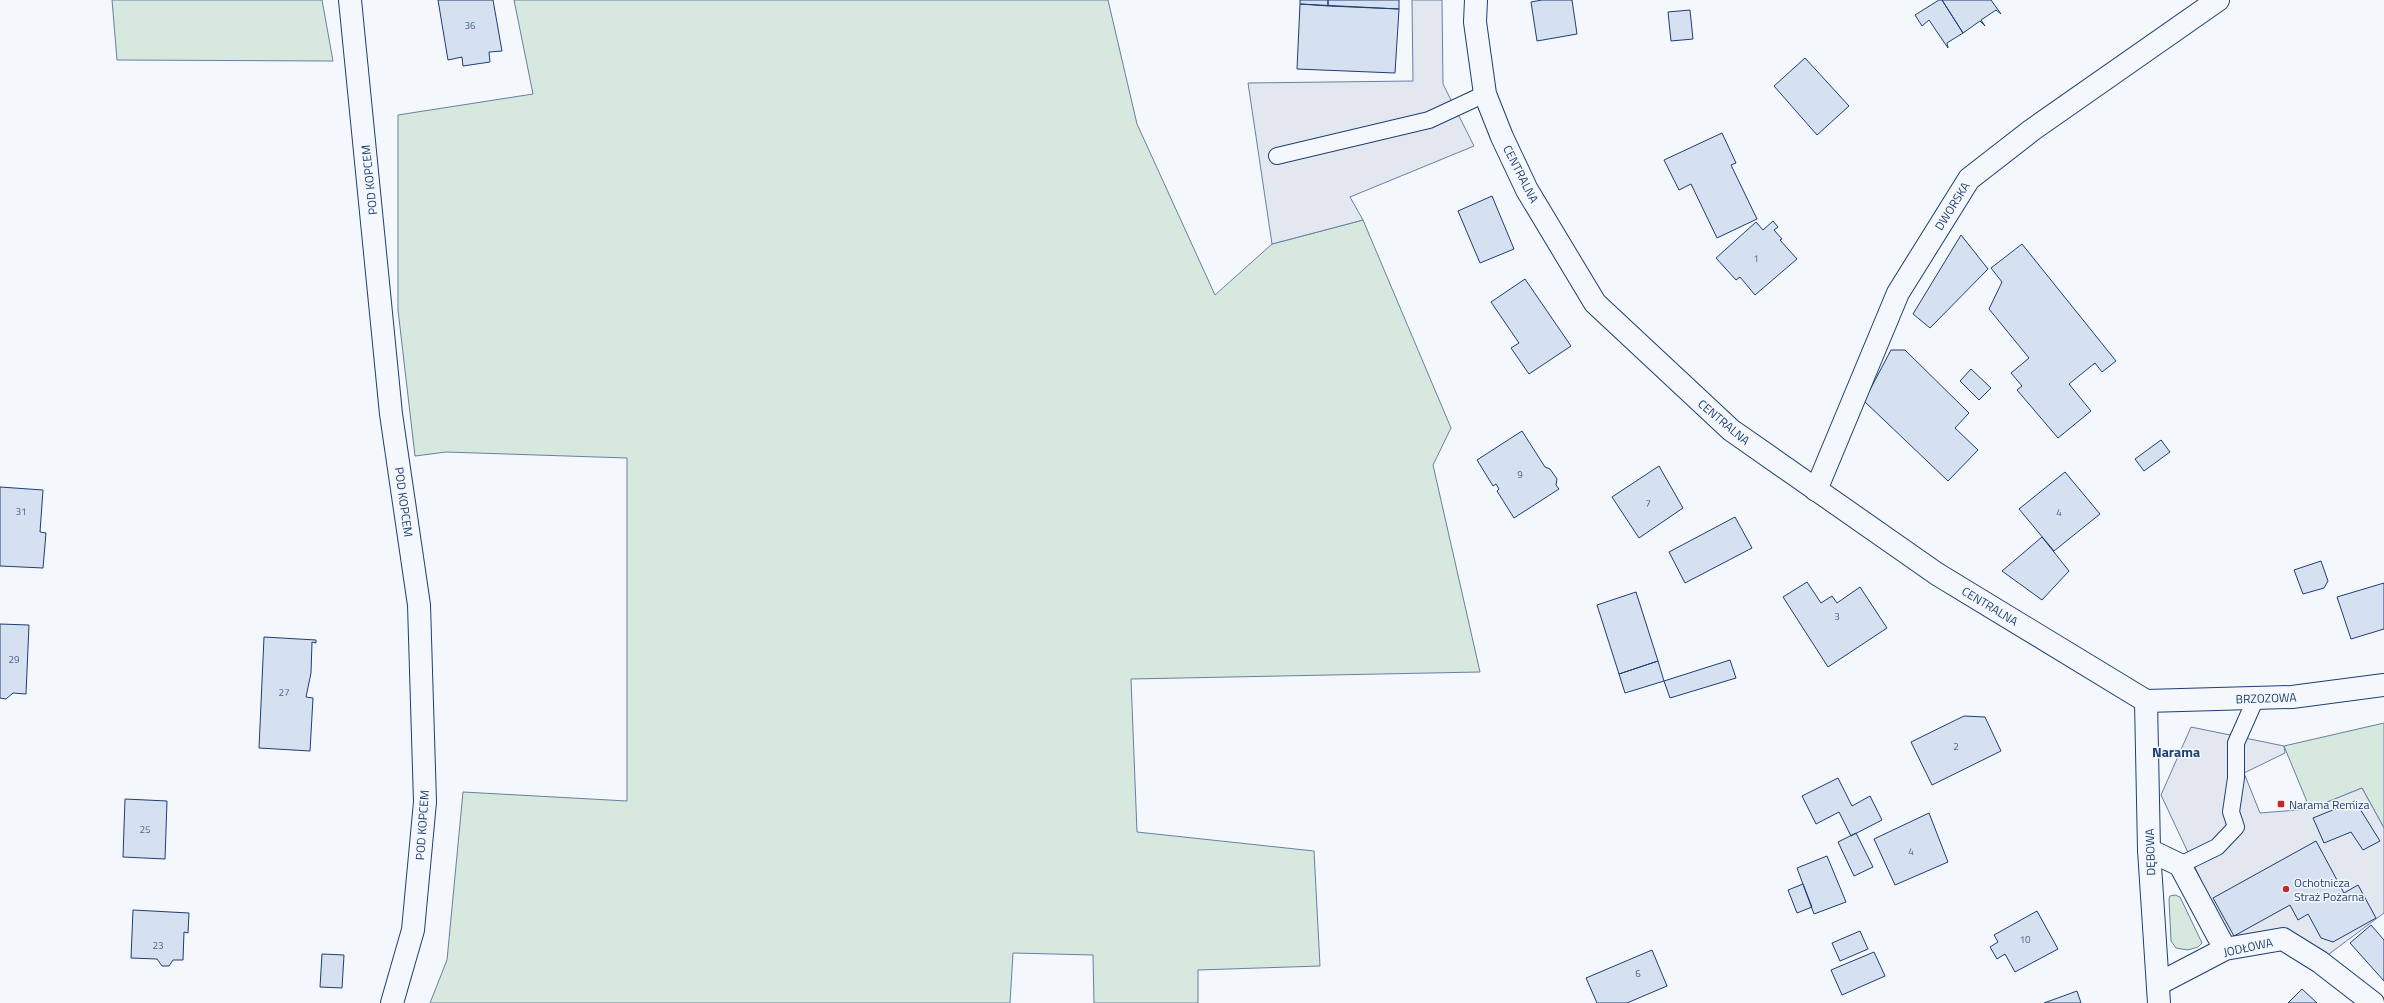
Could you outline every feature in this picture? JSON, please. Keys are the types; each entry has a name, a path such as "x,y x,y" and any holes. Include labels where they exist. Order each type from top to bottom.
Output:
{"street":[{"name":"POD KOPCEM","path":"350,0 391,414 419,605 425,802 413,930 392,1003"},
{"name":"CENTRALNA","path":"1476,0 1475,22 1485,94 1502,137 1527,190 1595,303 1731,430 1937,574 2146,701"},
{"name":"DWORSKA","path":"1816,490 1898,293 1969,178 2032,130 2218,0"},
{"name":"BRZOZOWA","path":"2146,701 2292,697 2384,685"},
{"name":"DĘBOWA","path":"2146,701 2149,850 2159,993"},
{"path":"2149,850 2180,865 2225,949"},
{"name":"JODŁOWA","path":"2159,993 2225,949 2283,939 2320,962 2373,1003"}],"lane":[{"path":"1278,156 1430,120 1485,94"},
{"path":"2180,865 2216,847 2236,827 2231,812 2236,778 2236,743 2256,698"}],"shaded area":[{"path":"112,0 322,0 333,61 117,60"},
{"path":"514,0 1108,0 1137,124 1215,295 1272,244 1363,220 1451,428 1433,465 1480,672 1131,679 1137,832 1314,851 1320,966 1198,970 1198,1003 1094,1003 1093,955 1013,953 1010,1003 430,1003 447,960 463,792 627,801 627,458 446,452 415,456 398,310 398,115 533,94"},
{"path":"1412,0 1442,0 1443,84 1474,146 1350,197 1363,220 1272,244 1248,83 1413,81"},
{"path":"2384,723 2384,828 2362,788 2310,809 2284,746"},
{"path":"2191,727 2284,746 2285,753 2244,773 2260,813 2310,809 2362,788 2384,828 2384,913 2325,957 2230,942 2161,795"},
{"path":"2175,895 2180,897 2202,943 2198,947 2188,950 2176,948 2171,941 2169,899 2170,896"}],"building":[{"path":"438,0 493,0 502,51 489,52 490,62 463,66 462,57 448,60"},
{"path":"1300,0 1328,0 1328,6 1300,4"},
{"path":"1328,0 1399,0 1399,9 1328,6"},
{"path":"1542,0 1572,0 1577,34 1537,41 1531,2"},
{"path":"1939,0 1942,0 1963,33 1947,43 1948,48 1929,20 1922,26 1915,15"},
{"path":"1942,0 1991,0 2001,14 1996,10 1981,20 1985,26 1980,21 1963,33"},
{"path":"1300,4 1399,9 1395,73 1297,69"},
{"path":"1690,10 1693,39 1671,41 1668,12"},
{"path":"1805,58 1849,106 1817,135 1774,86"},
{"path":"1722,133 1736,163 1731,165 1757,219 1717,238 1691,184 1679,190 1664,160"},
{"path":"1492,196 1514,249 1480,263 1458,211"},
{"path":"1773,221 1778,227 1774,230 1782,239 1780,240 1797,259 1755,295 1740,277 1736,280 1716,258 1756,222 1763,230"},
{"path":"1961,235 1988,269 1930,328 1913,314"},
{"path":"2022,244 2116,361 2102,372 2095,363 2069,384 2091,411 2058,438 2017,390 2022,386 2011,373 2029,358 1989,309 2002,282 1991,268"},
{"path":"1525,279 1571,346 1529,374 1511,348 1519,343 1491,302"},
{"path":"1891,350 1905,350 1969,413 1955,428 1978,450 1948,481 1864,401"},
{"path":"1971,369 1991,388 1979,400 1960,381"},
{"path":"1522,431 1545,467 1550,469 1557,479 1556,485 1559,489 1514,518 1497,491 1499,489 1496,484 1493,486 1477,460"},
{"path":"2161,440 2170,452 2144,471 2135,459"},
{"path":"1659,466 1683,508 1639,538 1612,497"},
{"path":"2065,472 2100,514 2054,551 2019,509"},
{"path":"0,487 43,490 40,532 46,533 43,568 0,566"},
{"path":"1735,517 1752,548 1685,583 1669,552"},
{"path":"2042,537 2069,571 2042,600 2002,571"},
{"path":"2321,561 2328,581 2324,588 2303,594 2294,570"},
{"path":"1807,582 1821,603 1832,596 1837,603 1860,587 1887,628 1828,667 1783,597"},
{"path":"2384,583 2384,629 2351,639 2337,597"},
{"path":"1636,592 1658,661 1619,674 1597,605"},
{"path":"0,624 29,625 26,694 13,693 6,699 0,698"},
{"path":"264,637 316,640 316,643 312,642 311,673 306,697 313,698 310,751 259,748"},
{"path":"1730,660 1736,678 1670,698 1664,681"},
{"path":"1658,661 1664,681 1625,693 1619,674"},
{"path":"1964,716 1985,717 2001,751 1932,785 1911,742"},
{"path":"1838,778 1852,806 1870,796 1882,820 1851,836 1839,812 1816,824 1802,796"},
{"path":"125,799 167,801 165,859 123,857"},
{"path":"2355,801 2380,841 2363,850 2351,832 2324,843 2313,818"},
{"path":"1929,813 1948,862 1895,885 1874,839"},
{"path":"1856,833 1873,867 1854,876 1838,842"},
{"name":"Ochotnicza Straż Pożarna","path":"2316,841 2344,893 2358,885 2376,918 2333,942 2321,938 2308,914 2298,920 2290,905 2234,936 2213,898"},
{"path":"1827,856 1846,902 1814,914 1797,868"},
{"path":"1803,884 1812,907 1797,913 1788,890"},
{"path":"133,910 189,913 188,933 184,932 183,960 173,960 169,966 162,966 157,959 131,958"},
{"path":"2037,911 2058,949 2015,972 2005,954 1997,959 1990,947 1998,942 1994,935"},
{"path":"2371,925 2384,940 2384,981 2350,943"},
{"path":"1860,931 1868,949 1840,961 1832,943"},
{"path":"1652,950 1667,986 1627,1003 1597,1003 1586,978"},
{"path":"1874,952 1885,976 1842,995 1831,970"},
{"path":"322,954 344,955 342,988 320,987"},
{"path":"2302,989 2317,1003 2288,1003"},
{"path":"2077,991 2081,1003 2044,1003"}],"place":[{"name":"Narama Remiza","path":"2281,804"},
{"name":"Ochotnicza Straż Pożarna","path":"2286,889"}],"district":[{"name":"Narama","path":"2176,751"}]}
